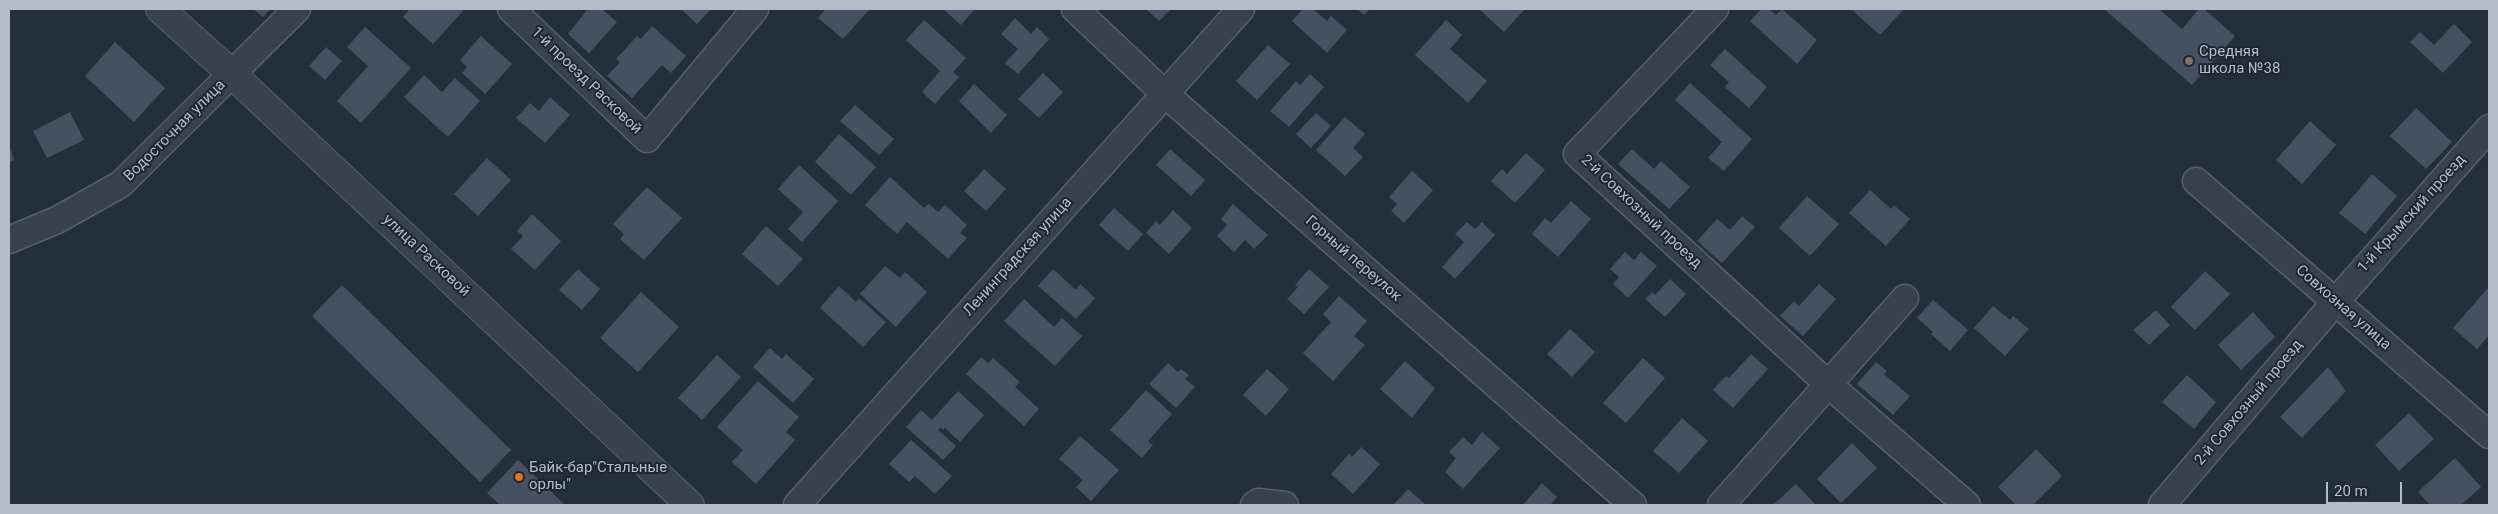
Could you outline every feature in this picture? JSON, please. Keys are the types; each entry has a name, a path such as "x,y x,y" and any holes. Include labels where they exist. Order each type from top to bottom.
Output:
{"street":[{"name":"улица Расковой","path":"160,9 232,74 690,505"},
{"path":"232,74 297,9"},
{"name":"1-й проезд Расковой","path":"511,9 647,139 756,9"},
{"name":"Горный переулок","path":"1075,9 1164,93 1633,505"},
{"name":"Ленинградская улица","path":"797,505 1241,9"},
{"name":"2-й Совхозный проезд","path":"1715,9 1577,154 1828,384 1967,505"},
{"name":"Водосточная улица","path":"9,240 57,220 121,184 232,74"},
{"name":"1-й Крымский проезд","path":"2336,301 2489,128"},
{"name":"Совхозная улица","path":"2196,181 2489,435"},
{"path":"1721,505 1905,298"},
{"name":"2-й Совхозный проезд","path":"2162,505 2336,301"},
{"path":"1254,505 1258,502 1285,505"}],"building":[{"path":"253,9 270,9 263,17"},
{"path":"410,9 461,9 463,11 433,44 403,17"},
{"path":"588,9 602,9 617,22 589,53 568,34"},
{"path":"681,9 711,9 697,24"},
{"path":"826,9 870,9 843,39 818,18"},
{"path":"943,9 975,9 961,25"},
{"path":"1146,9 1171,9 1159,21"},
{"path":"1303,9 1313,9 1327,21 1331,16 1347,30 1327,53 1292,21"},
{"path":"1357,9 1370,9 1364,15"},
{"path":"1479,9 1525,9 1504,32"},
{"path":"1761,9 1769,9 1776,15 1782,9 1817,40 1797,64 1750,21"},
{"path":"1855,9 1904,9 1880,35 1853,11"},
{"name":"Средняя школа №38","path":"2104,9 2159,9 2182,29 2199,9 2204,9 2235,36 2192,85"},
{"path":"1015,18 1031,34 1037,27 1049,39 1018,74 1005,63 1018,49 1001,34"},
{"path":"924,20 966,58 953,72 959,77 935,104 922,92 940,71 906,40"},
{"path":"1446,20 1462,35 1450,49 1487,81 1468,103 1415,55"},
{"path":"2454,24 2472,42 2443,73 2410,42 2420,32 2434,45"},
{"path":"652,26 686,56 671,73 662,65 632,98 607,76 620,62 616,59 637,36 641,39"},
{"path":"365,27 411,68 361,123 337,101 368,66 347,47"},
{"path":"481,36 512,64 485,94 462,73 467,67 460,60"},
{"path":"115,42 165,88 134,122 85,76"},
{"path":"1268,45 1290,64 1257,100 1236,81"},
{"path":"326,47 342,61 325,80 309,66"},
{"path":"1725,49 1767,87 1749,108 1725,87 1729,82 1710,65"},
{"path":"1043,73 1063,92 1039,118 1018,99"},
{"path":"1310,74 1324,87 1289,127 1270,111 1296,81 1300,85"},
{"path":"424,75 442,92 455,78 480,101 448,137 404,97"},
{"path":"1690,83 1752,139 1724,171 1708,158 1722,142 1675,100"},
{"path":"974,84 1007,115 991,133 959,101"},
{"path":"550,97 570,115 545,143 516,118 530,103 539,111"},
{"path":"855,105 894,139 879,155 840,121"},
{"path":"2416,108 2452,142 2426,169 2390,136"},
{"path":"70,112 84,140 47,158 33,131"},
{"path":"1316,113 1331,126 1311,148 1296,134"},
{"path":"1345,117 1365,134 1353,148 1363,157 1345,176 1316,150"},
{"path":"2310,121 2336,145 2302,184 2276,160"},
{"path":"839,134 876,167 851,195 815,162"},
{"path":"9,145 14,160 9,162"},
{"path":"1170,149 1205,180 1191,196 1156,165"},
{"path":"1632,149 1654,169 1661,161 1690,187 1669,209 1618,164"},
{"path":"1526,153 1545,170 1515,203 1491,181 1502,169 1507,174"},
{"path":"487,158 511,180 478,216 454,194"},
{"path":"799,165 838,201 802,242 788,229 803,212 778,189"},
{"path":"984,169 1006,189 986,211 964,191"},
{"path":"1412,171 1433,190 1404,223 1391,211 1397,204 1389,197"},
{"path":"2372,174 2397,196 2365,234 2339,213"},
{"path":"890,177 924,208 929,204 938,212 945,205 967,225 960,233 967,238 948,259 907,222 897,234 865,205"},
{"path":"647,187 682,218 644,260 620,239 624,234 613,224"},
{"path":"1870,190 1891,209 1894,205 1910,219 1886,246 1849,213"},
{"path":"1807,196 1839,224 1810,256 1779,228"},
{"path":"1571,201 1591,219 1558,257 1532,234 1545,218 1551,223"},
{"path":"1233,204 1268,235 1254,249 1245,240 1234,252 1217,236 1227,225 1221,219"},
{"path":"1114,208 1143,234 1128,251 1099,225"},
{"path":"1173,210 1192,228 1169,254 1146,233 1156,221 1160,225"},
{"path":"532,214 561,241 535,270 511,249 523,236 517,231"},
{"path":"1742,216 1755,227 1722,263 1697,241 1717,219 1730,230"},
{"path":"1467,222 1475,229 1482,222 1495,235 1455,279 1442,267 1464,242 1455,234"},
{"path":"766,226 803,259 778,286 742,254"},
{"path":"1625,252 1634,260 1641,252 1657,266 1628,298 1613,284 1619,277 1610,269"},
{"path":"885,266 900,278 905,272 927,292 896,327 860,294"},
{"path":"578,269 600,289 582,310 559,290"},
{"path":"1053,269 1076,290 1080,284 1095,298 1076,319 1038,286"},
{"path":"1309,269 1329,287 1304,314 1287,299 1298,287 1295,285"},
{"path":"2205,271 2230,294 2195,330 2171,307"},
{"path":"1670,279 1686,294 1665,317 1645,299 1652,292 1655,295"},
{"path":"1819,284 1836,299 1803,336 1780,316 1794,301 1799,306"},
{"path":"342,285 511,450 480,482 312,316"},
{"path":"839,286 856,302 859,298 886,322 863,347 820,308"},
{"path":"2488,288 2489,335 2477,349 2453,328"},
{"path":"641,292 679,327 638,372 600,338"},
{"path":"1339,296 1367,321 1354,336 1365,345 1333,381 1303,353 1331,322 1323,314"},
{"path":"1024,299 1054,327 1062,318 1082,336 1055,366 1004,321"},
{"path":"1933,300 1968,330 1950,351 1917,318"},
{"path":"1993,306 2010,320 2013,316 2029,329 2005,356 1974,328"},
{"path":"2156,310 2170,325 2149,345 2133,330"},
{"path":"2253,312 2275,337 2241,370 2218,345"},
{"path":"1570,329 1595,352 1572,377 1547,354"},
{"path":"770,348 782,359 786,354 814,379 793,403 753,367"},
{"path":"1751,354 1768,369 1733,408 1713,390 1726,376 1729,378"},
{"path":"717,355 741,377 702,420 678,398"},
{"path":"981,357 988,363 993,358 1020,382 1015,387 1039,409 1024,426 966,374"},
{"path":"1643,358 1665,378 1626,423 1603,403"},
{"path":"1405,361 1435,388 1412,418 1380,389"},
{"path":"1876,362 1887,371 1884,374 1910,396 1893,415 1857,384"},
{"path":"1168,363 1178,372 1181,369 1189,375 1185,379 1195,387 1176,408 1149,384"},
{"path":"2328,367 2346,391 2302,438 2280,417"},
{"path":"1267,369 1289,389 1266,416 1243,395"},
{"path":"2187,375 2216,402 2194,429 2162,402"},
{"path":"758,381 799,417 786,432 795,440 756,484 732,462 743,450 717,427"},
{"path":"1146,390 1172,414 1148,441 1153,445 1142,458 1110,430"},
{"path":"958,391 984,415 960,442 945,428 943,430 941,427 938,430 956,446 943,460 906,427 921,410 932,420"},
{"path":"2409,413 2434,439 2399,471 2375,445"},
{"path":"1682,418 1708,441 1679,473 1653,451"},
{"path":"1482,432 1500,448 1463,489 1445,472 1456,458 1449,452 1463,437 1472,445"},
{"path":"1080,436 1119,470 1091,501 1076,487 1083,480 1059,459"},
{"path":"911,440 952,476 935,494 915,476 909,482 889,464"},
{"path":"1852,443 1877,468 1841,503 1817,479"},
{"path":"1361,447 1380,464 1353,494 1331,474 1349,454 1352,457"},
{"path":"2036,449 2062,476 2033,505 2016,505 1998,487"},
{"path":"2455,458 2481,487 2461,505 2430,505 2418,492"},
{"name":"Байк-бар\"Стальные орлы\"","path":"518,460 565,505 500,505 487,493"},
{"path":"1542,483 1557,497 1550,505 1523,505"},
{"path":"1796,484 1816,505 1773,505"},
{"path":"1408,489 1426,505 1393,505"}],"place":[{"name":"Средняя школа №38","path":"2189,61"},
{"name":"Байк-бар\"Стальные орлы\"","path":"519,477"}]}
